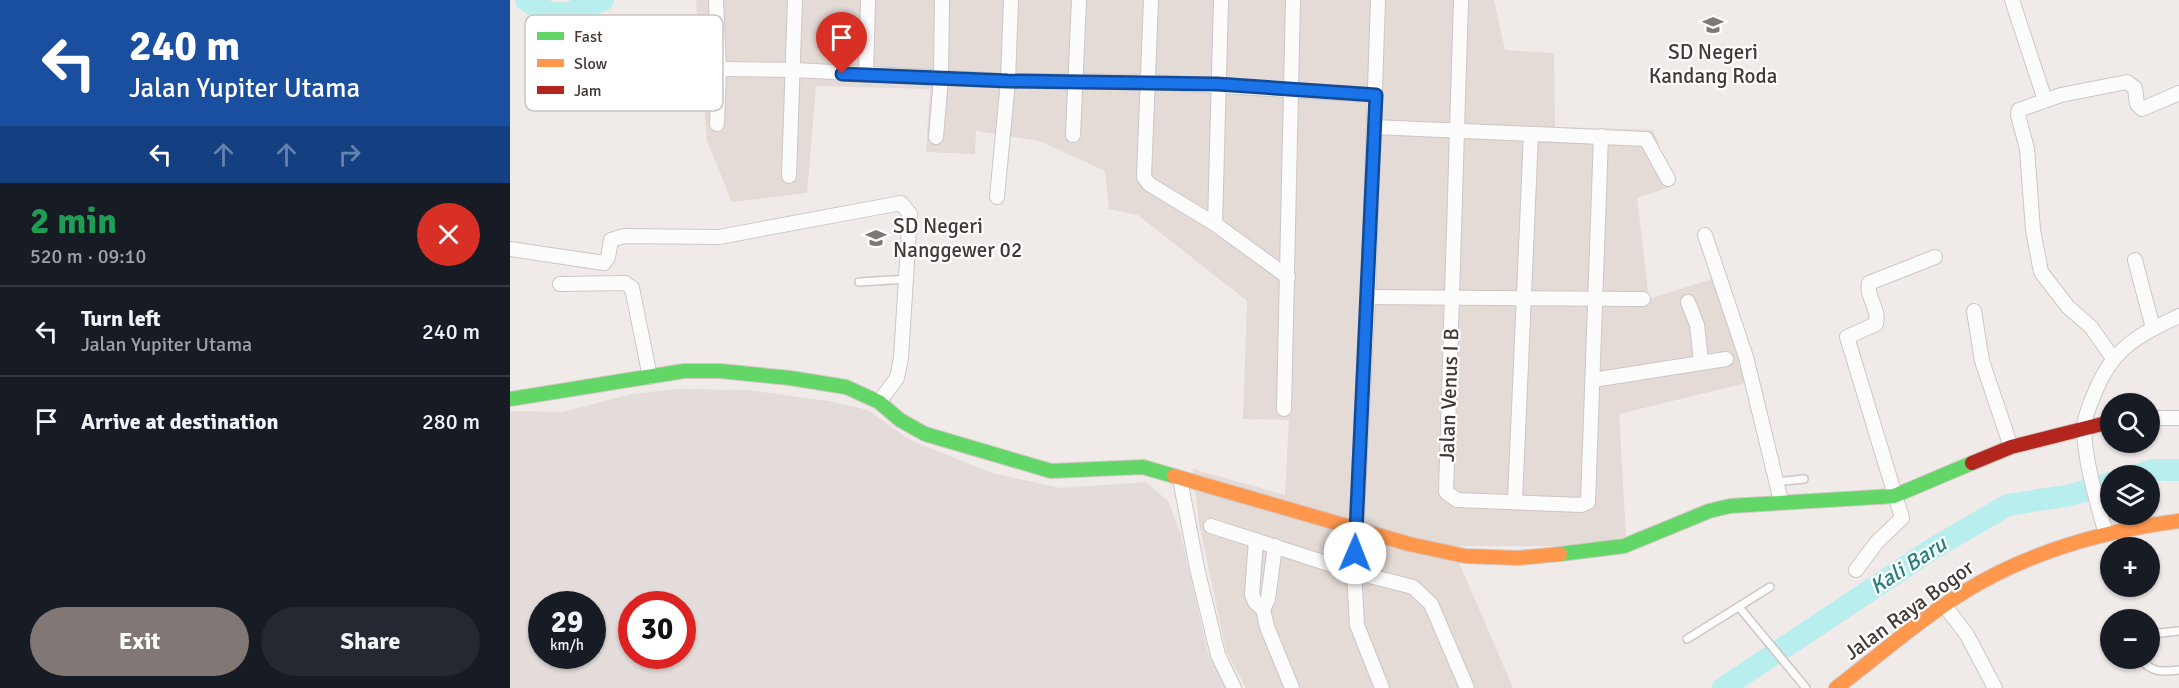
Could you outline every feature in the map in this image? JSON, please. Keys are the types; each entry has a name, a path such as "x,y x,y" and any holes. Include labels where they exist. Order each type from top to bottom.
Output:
{"main road":[{"path":"510,399 684,371 720,371 790,378 846,387 879,402 900,420 925,434 1052,471 1143,467 1355,530 1465,556 1518,558 1601,551 1624,546 1709,511 1730,506 1781,501 1894,496 2011,447 2100,424"},
{"name":"Jalan Raya Bogor","path":"1836,688 1945,606 1984,580 2036,556 2105,531 2179,521"},
{"path":"2082,556 2100,552"}],"street":[{"path":"716,0 717,15"},
{"path":"789,176 795,0"},
{"path":"866,75 868,0"},
{"path":"936,137 941,78 942,0"},
{"path":"997,197 1008,81 1011,0"},
{"path":"1073,135 1079,0"},
{"path":"1151,0 1144,177 1149,184 1215,224 1288,277"},
{"path":"1215,224 1221,0"},
{"path":"1284,409 1293,0"},
{"path":"1378,0 1368,297 1354,572 1357,625 1382,688"},
{"name":"Jalan Venus I B","path":"1461,0 1446,492 1457,500 1515,501"},
{"path":"2012,0 2045,100"},
{"path":"723,69 794,70 1008,81 1217,84 1376,95"},
{"path":"2112,357 2091,327 2068,307 2042,272 2033,230 2027,149 2018,115 2019,110 2045,100 2127,82 2135,88 2137,104 2142,109 2179,93"},
{"path":"717,111 717,124"},
{"path":"1374,127 1646,139 1668,179"},
{"path":"1531,134 1515,501 1581,505 1588,502 1593,380 1593,300 1601,136"},
{"path":"510,249 604,263 608,257 611,240 624,236 719,237 901,203 910,214 908,279 901,358 897,378 879,402"},
{"path":"1705,234 1744,349 1781,501"},
{"path":"1856,570 1877,542 1902,519 1847,337 1851,333 1876,324 1878,316 1868,288 1869,283 1935,257"},
{"path":"2135,260 2153,328"},
{"path":"560,284 625,283 633,288 650,377"},
{"path":"1368,297 1643,299"},
{"path":"1688,302 1697,325 1701,361"},
{"path":"1974,311 1982,361 2011,447"},
{"path":"2105,531 2092,483 2084,427 2100,380 2112,357 2153,328 2179,316"},
{"path":"1593,380 1701,361 1726,359"},
{"path":"2160,418 2179,418"},
{"path":"1180,479 1197,568 1218,655 1234,688"},
{"path":"1211,526 1354,572 1413,587 1431,604 1467,688"},
{"path":"1256,540 1251,586 1255,602 1263,609 1267,627 1292,688"},
{"path":"1263,609 1268,599 1275,546"},
{"path":"1945,606 1967,635 1995,688"}],"lane":[{"path":"859,282 908,279"},
{"path":"1776,482 1804,479"},
{"path":"1687,639 1770,587"},
{"path":"1739,607 1806,688"},
{"path":"2160,633 2179,631"},
{"path":"2149,669 2160,672 2179,670"}],"shaded area":[{"path":"696,0 1494,0 1505,50 1554,53 1555,127 1653,130 1675,185 1637,198 1649,299 1718,277 1750,382 1619,414 1626,536 1586,546 1452,546 1513,688 1246,688 1226,651 1199,523 1193,469 1285,495 1289,420 1243,419 1247,301 1138,215 1109,209 1105,171 1040,141 976,131 975,154 926,152 930,89 816,86 807,193 732,202 707,141 705,111 723,111 723,15 697,15"},
{"path":"677,389 747,390 829,401 868,410 910,440 992,473 1061,488 1146,482 1168,501 1181,535 1208,653 1226,688 510,688 510,411 563,412 631,394"}],"waterway":[{"path":"526,0 537,7 555,13 572,12 603,0"},
{"name":"Kali Baru","path":"2160,470 2179,470"},
{"name":"Kali Baru","path":"1723,688 1932,549 2008,505 2071,495 2100,486"}],"traffic: fast":[{"path":"510,399 684,371 720,371 790,378 846,387 879,402 900,420 925,434 1051,471 1143,467 1174,476"},
{"path":"1560,554 1624,546 1709,511 1730,506 1894,496 1972,463"}],"traffic: slow":[{"path":"1174,476 1409,544 1465,556 1518,558 1560,554"},
{"path":"1836,688 1947,603 2015,565 2095,537 2179,521"}],"traffic: jam":[{"path":"1972,463 2011,447 2100,425"}],"place":[{"name":"SD Negeri Kandang Roda","path":"1713,25"},
{"name":"SD Negeri Nanggewer 02","path":"876,238"}],"route":[{"path":"842,74 1008,81 1217,84 1376,95 1355,553"}]}
